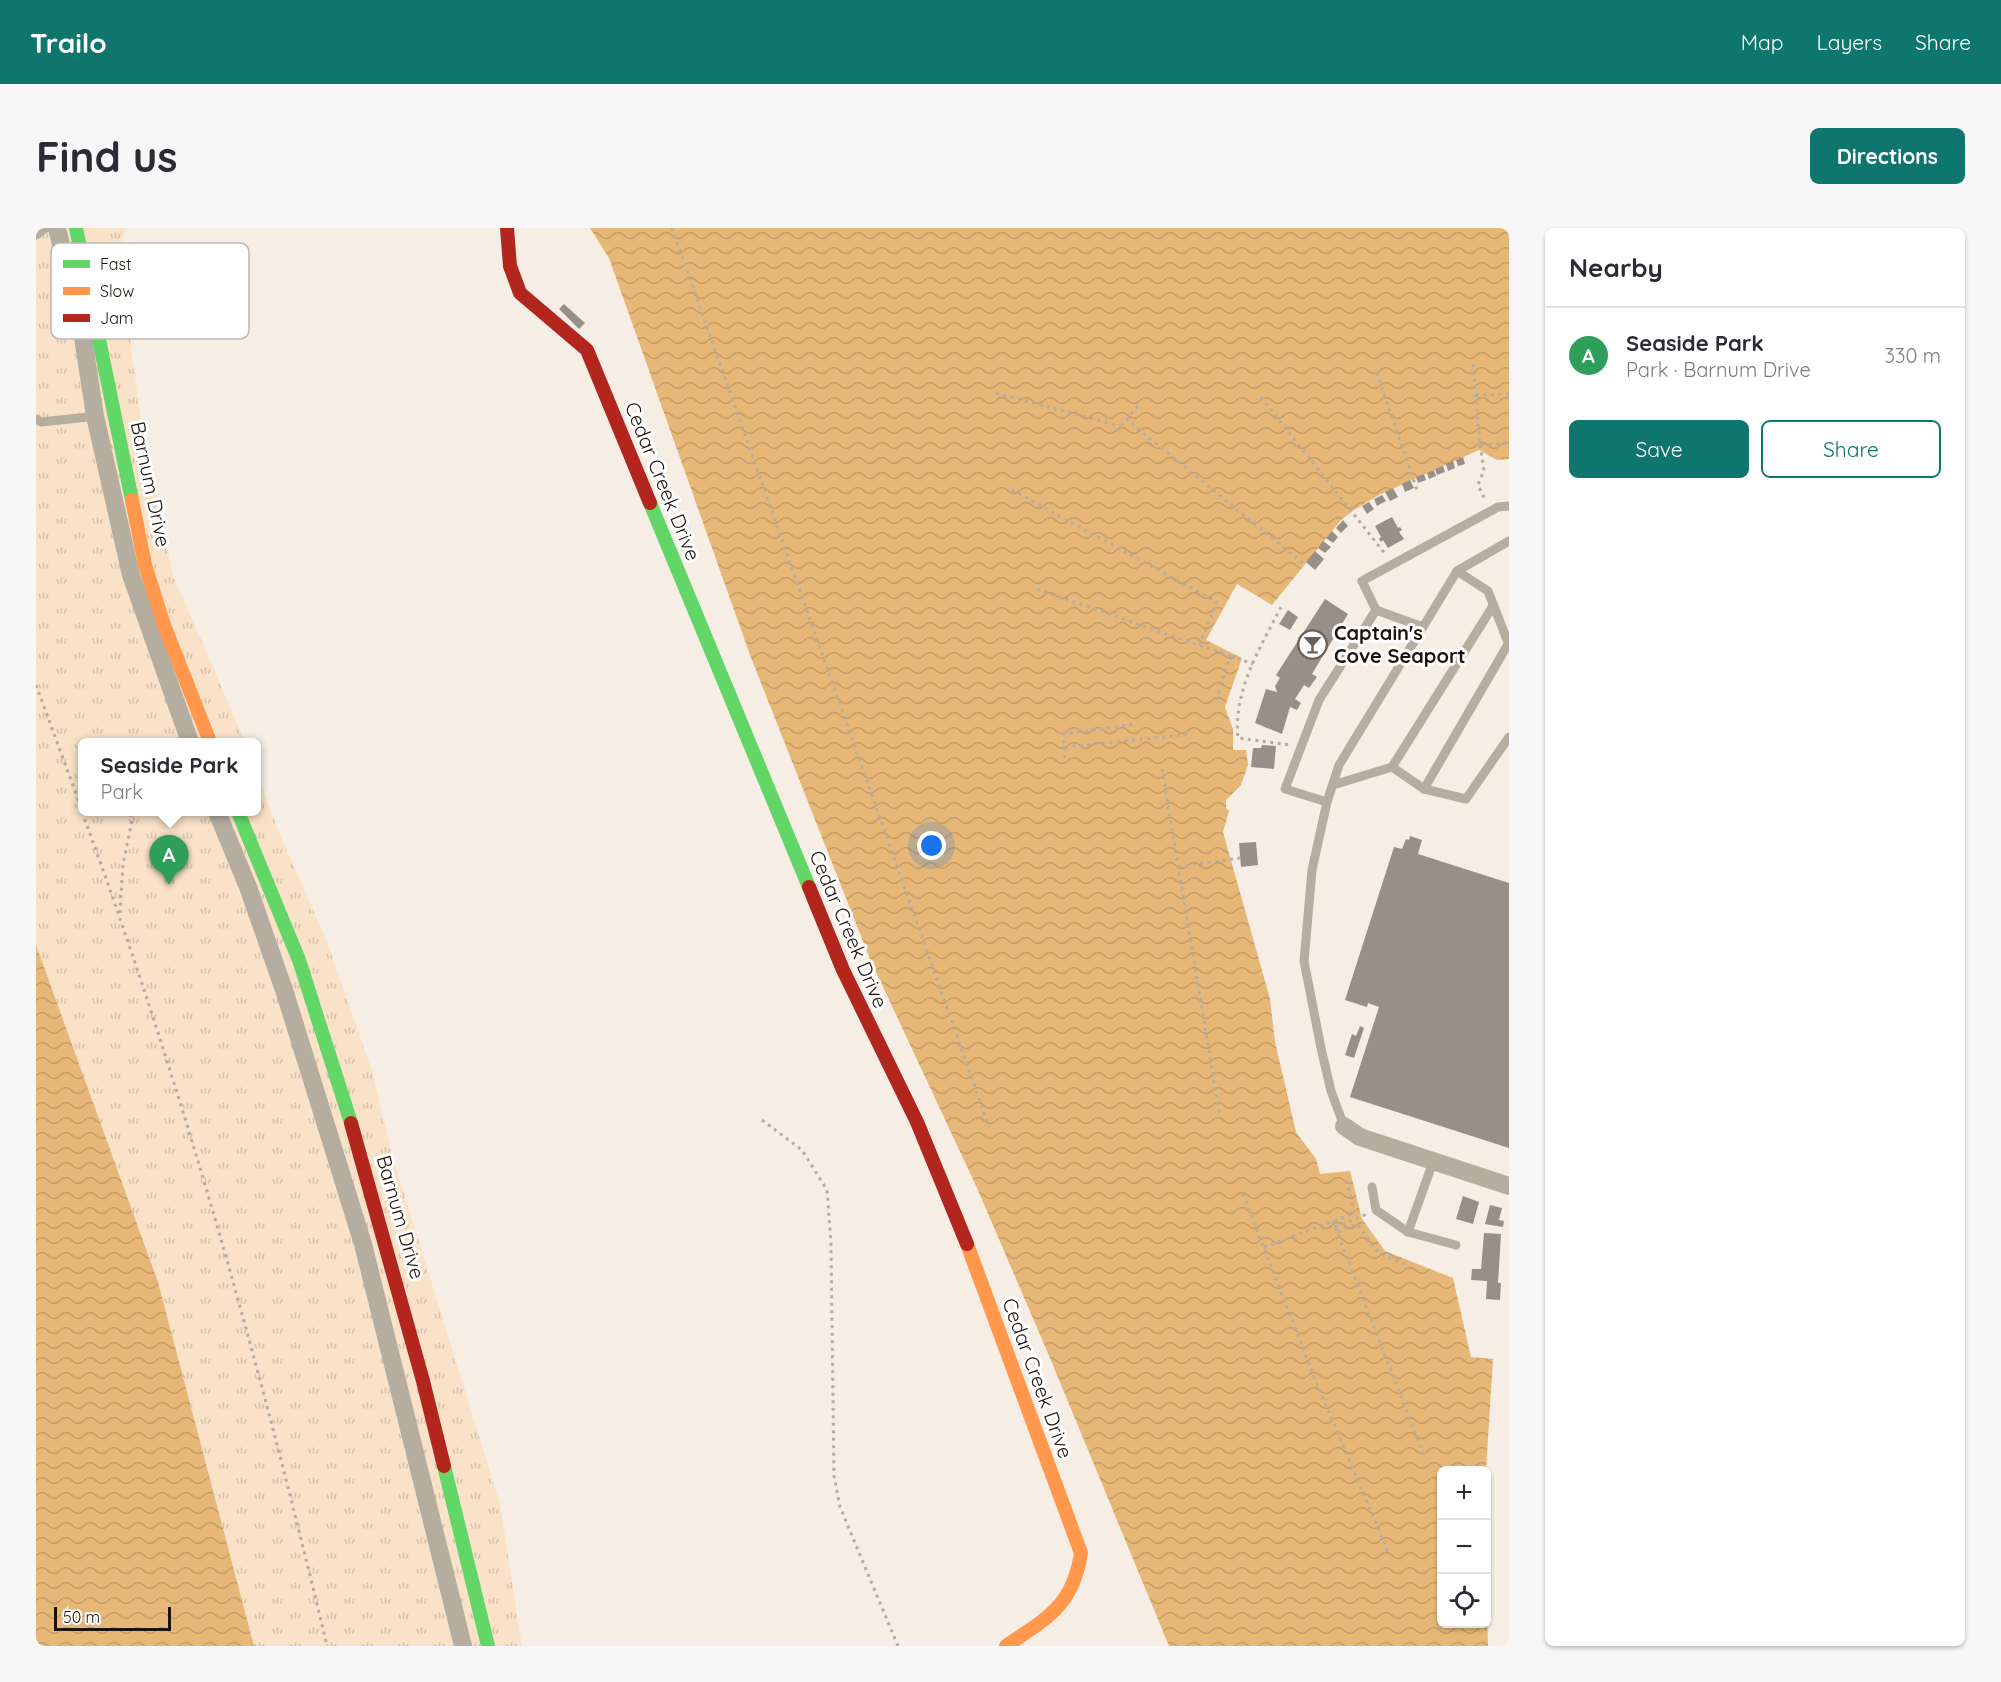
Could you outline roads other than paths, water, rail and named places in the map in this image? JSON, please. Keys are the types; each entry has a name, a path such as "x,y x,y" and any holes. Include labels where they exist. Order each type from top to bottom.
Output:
{"street":[{"name":"Barnum Drive","path":"57,228 60,243"},
{"name":"Barnum Drive","path":"76,228 78,243"},
{"name":"Cedar Creek Drive","path":"507,228 510,266 520,293 588,350 843,970 917,1122 964,1238 1081,1553 1075,1588 1063,1605 1006,1646"},
{"name":"Barnum Drive","path":"83,339 145,565 165,625 208,738"},
{"name":"Barnum Drive","path":"93,339 130,575 189,738"},
{"path":"219,816 285,993 363,1244 463,1646"},
{"name":"Barnum Drive","path":"240,816 299,960 394,1269 488,1646"},
{"path":"1344,1126 1360,1137 1509,1186"}],"lane":[{"path":"36,235 46,228"},
{"path":"36,419 41,422 104,415"},
{"path":"1423,627 1376,610 1362,581 1490,511 1509,506"},
{"path":"1344,1126 1331,1091 1320,1048 1304,961 1312,870 1327,802 1339,765 1457,571 1509,541"},
{"path":"1424,789 1508,645 1488,591 1457,571"},
{"path":"1333,785 1392,767 1493,606"},
{"path":"1327,802 1286,789 1319,700 1376,610"},
{"path":"1392,767 1424,789 1466,799 1509,737"},
{"path":"1408,1232 1433,1162"},
{"path":"1372,1187 1376,1210 1408,1232 1456,1245"}],"water":[{"path":"590,228 1509,228 1509,459 1497,460 1479,450 1379,495 1341,520 1272,605 1237,584 1206,640 1242,658 1225,707 1233,729 1233,750 1246,750 1248,765 1241,785 1226,800 1226,808 1229,811 1223,832 1270,999 1275,1042 1296,1132 1316,1159 1320,1174 1350,1171 1362,1219 1385,1251 1453,1278 1471,1357 1493,1359 1486,1466 1437,1466 1437,1628 1487,1628 1488,1646 1169,1646 977,1188 870,959 750,655 609,258"},
{"path":"36,945 158,1282 254,1646 36,1646"}],"place":[{"name":"Captain's Cove Seaport","path":"1313,644"},
{"name":"Seaside Park","path":"169,885"}]}
